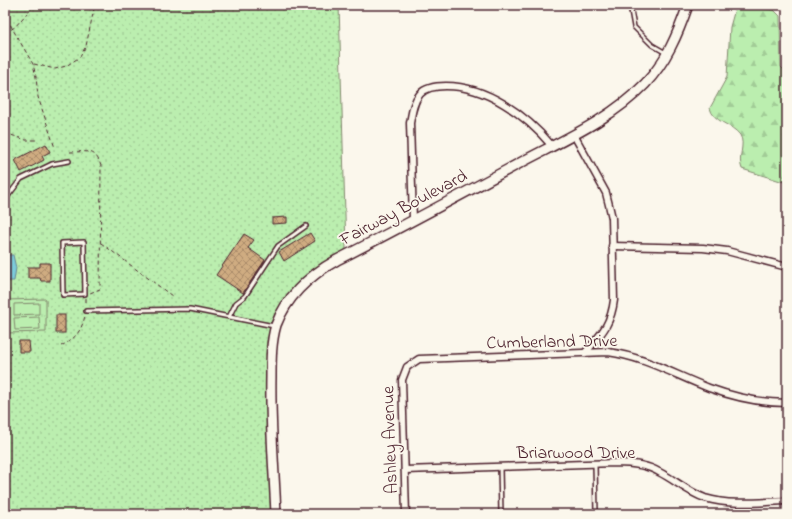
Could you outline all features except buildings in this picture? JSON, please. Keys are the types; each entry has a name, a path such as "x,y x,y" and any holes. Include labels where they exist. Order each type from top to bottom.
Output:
{"street":[{"name":"Fairway Boulevard","path":"276,514 271,386 272,356 276,327 289,301 308,279 337,260 603,118 630,98 645,84 667,53 688,5"},
{"path":"413,220 410,123 412,111 416,101 426,89 451,86 485,94 501,102 520,116 552,146"},
{"path":"574,134 606,193 612,218 614,300 611,318 601,334 585,353"},
{"path":"612,246 703,248 727,251 787,266"},
{"name":"Cumberland Drive","path":"407,367 415,361 424,358 608,352 643,360 709,388 734,396 761,401 787,403"},
{"name":"Ashley Avenue","path":"406,514 402,384 403,375 407,367"},
{"name":"Briarwood Drive","path":"405,470 623,463 635,464 659,472 692,492 716,501 731,503 787,501"}],"lane":[{"path":"630,5 634,27 652,44 667,53"},
{"path":"5,200 20,179 52,164 69,161"},
{"path":"229,317 236,303 245,296 278,246 306,226"},
{"path":"84,242 85,294 63,295 62,243 84,242"},
{"path":"86,311 190,309 276,327"},
{"path":"595,464 596,512"},
{"path":"500,467 501,514"}],"path":[{"path":"5,32 15,27 34,5"},
{"path":"34,64 55,69 66,66 80,58 86,46 94,9 97,5"},
{"path":"5,12 12,28 34,64 38,96 55,148"},
{"path":"5,133 26,140 36,140"},
{"path":"61,346 72,340 84,323 86,311 85,294 100,290 101,166 96,155 92,152 70,152"},
{"path":"100,242 172,296"}],"green space":[{"path":"5,5 339,5 346,249 303,278 288,295 273,320 267,341 272,514 5,514"},
{"path":"746,7 774,10 780,16 781,67 787,71 787,183 742,169 740,160 742,139 740,135 737,131 715,117 710,108 727,77 730,27 735,9"},
{"path":"46,299 46,332 5,333 5,300"},
{"path":"39,303 39,314 14,315 14,304"},
{"path":"39,317 40,329 15,330 14,318"}],"water":[{"path":"5,255 13,255 16,268 14,281 5,281"}]}
